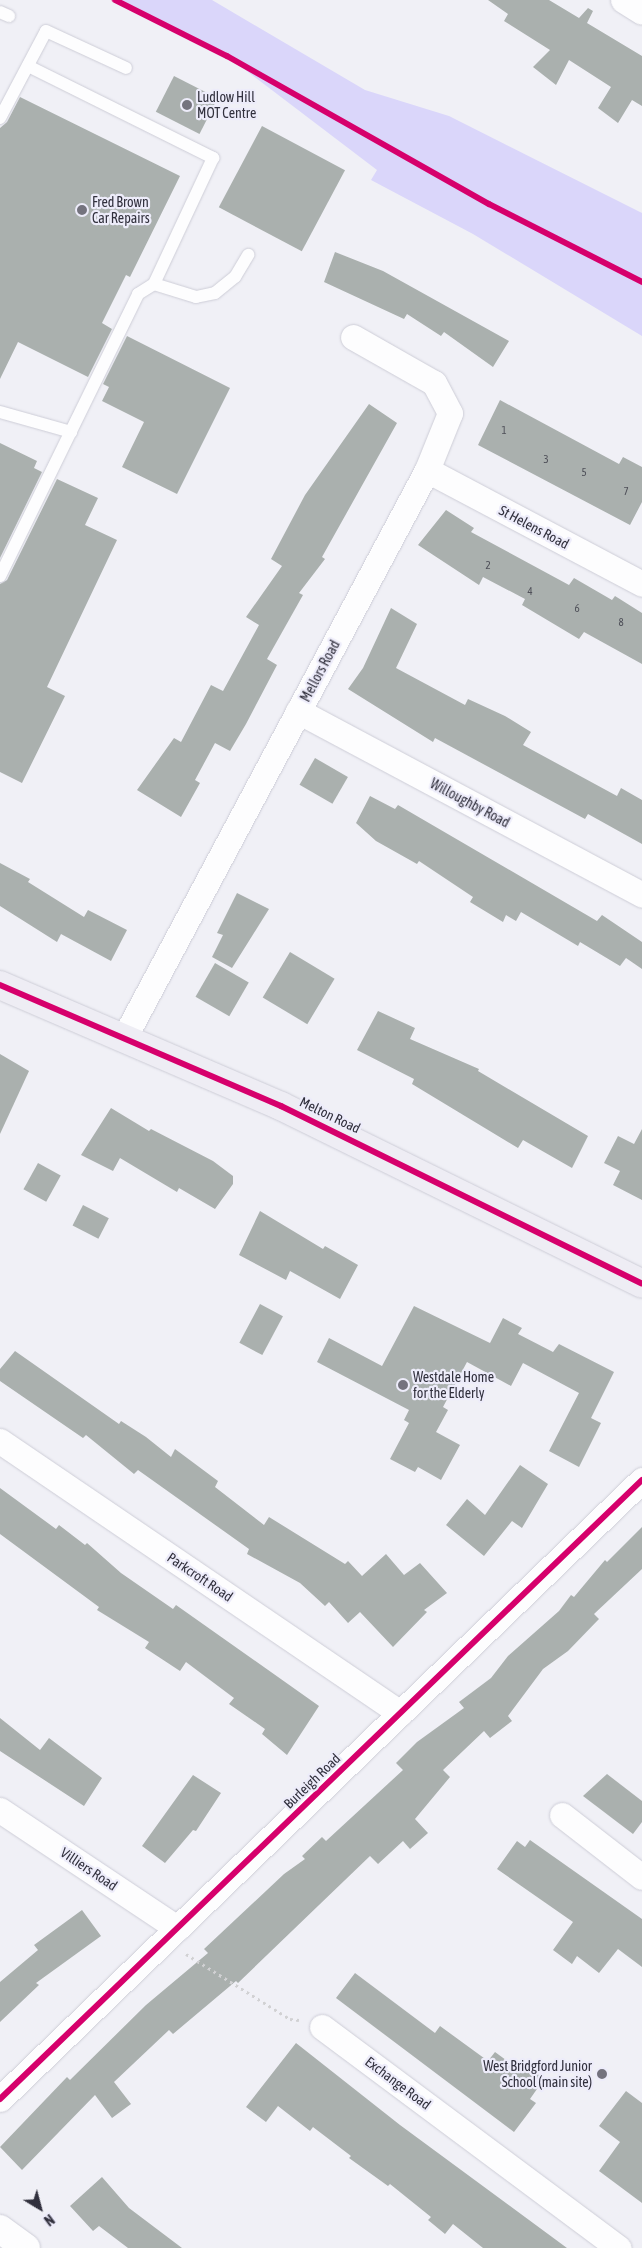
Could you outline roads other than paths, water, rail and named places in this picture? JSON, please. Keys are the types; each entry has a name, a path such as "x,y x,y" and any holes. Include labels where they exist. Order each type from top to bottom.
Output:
{"main road":[{"name":"Melton Road","path":"0,985 312,1120 642,1284"}],"street":[{"path":"624,0 642,12"},
{"name":"Mellors Road","path":"124,1038 427,470 450,413 434,383 353,338"},
{"name":"St Helens Road","path":"427,470 642,584"},
{"name":"Willoughby Road","path":"298,711 642,895"},
{"name":"Parkcroft Road","path":"0,1441 400,1713"},
{"name":"Burleigh Road","path":"0,2098 642,1480"},
{"name":"Villiers Road","path":"0,1810 172,1933"},
{"path":"562,1815 642,1877"},
{"name":"Exchange Road","path":"322,2027 619,2248"},
{"path":"0,2228 26,2248"}],"lane":[{"path":"0,118 46,31 126,68"},
{"path":"0,576 138,294 154,284 213,158 28,66"},
{"path":"154,284 196,297 215,293 236,277 248,255"},
{"path":"0,412 71,432"}],"place":[{"name":"Ludlow Hill MOT Centre","path":"187,105"},
{"name":"Fred Brown Car Repairs","path":"82,210"},
{"name":"Westdale Home for the Elderly","path":"403,1385"},
{"name":"West Bridgford Junior School (main site)","path":"602,2074"}]}
